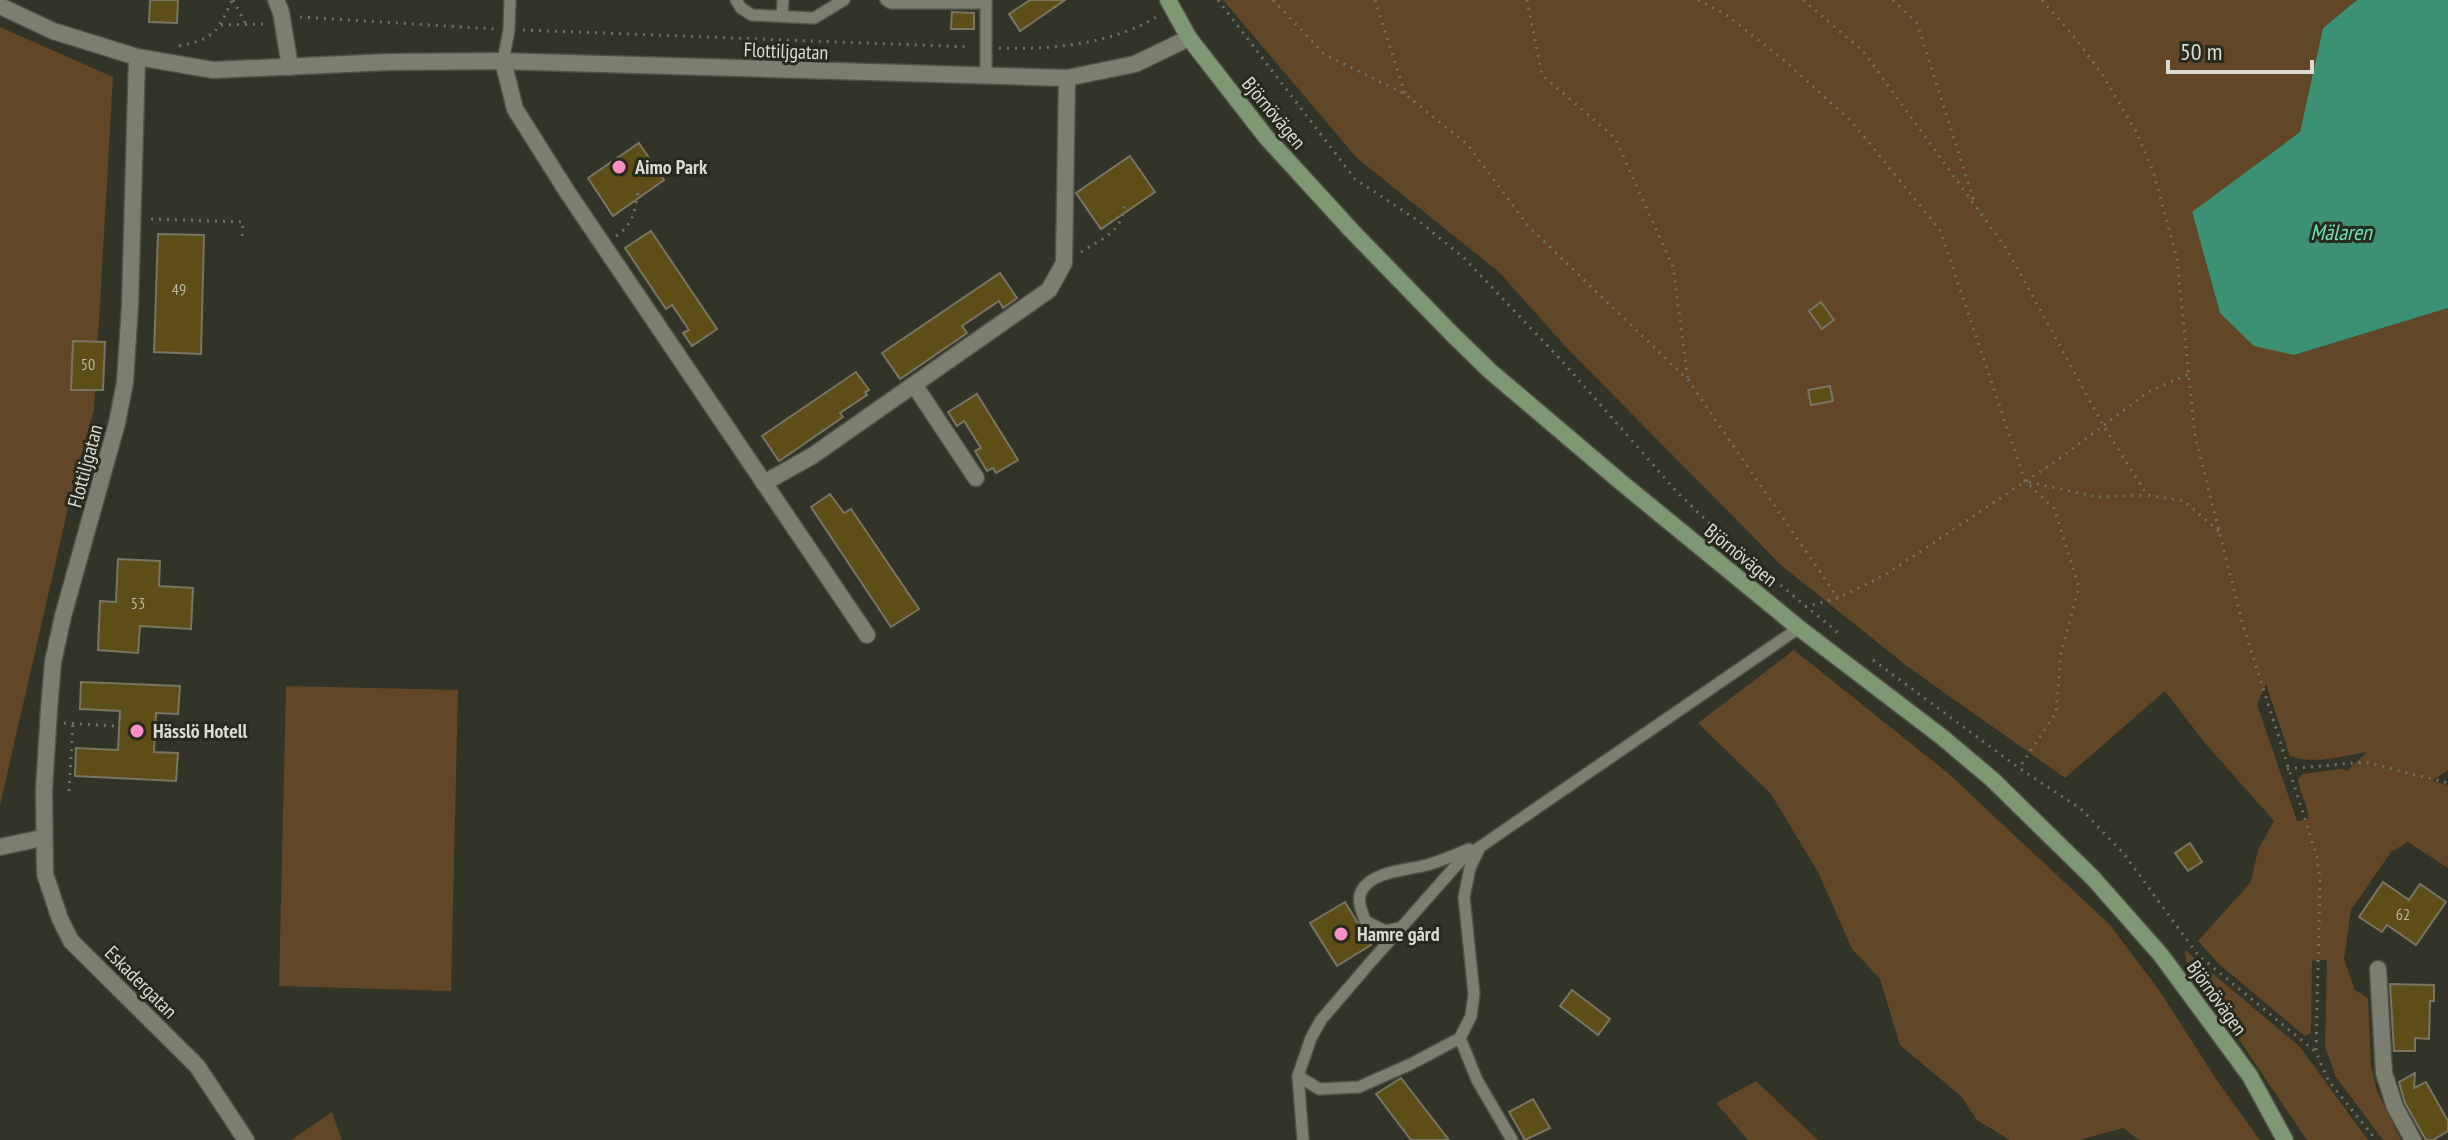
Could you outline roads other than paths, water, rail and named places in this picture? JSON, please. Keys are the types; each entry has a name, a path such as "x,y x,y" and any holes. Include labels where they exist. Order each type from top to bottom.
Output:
{"main road":[{"name":"Björnövägen","path":"1170,4 1189,38 1266,137 1352,231 1490,371 1799,628 1942,737 1993,780 2093,878 2161,955 2250,1076 2285,1140"}],"street":[{"path":"276,0 283,21 290,67"},
{"name":"Flottiljgatan","path":"0,6 53,31 137,57 213,70 389,62 503,61 1067,78 1135,64 1189,38"},
{"name":"Flottiljgatan","path":"42,838 53,662 111,448 125,382 137,57"},
{"path":"503,61 515,109 603,245 867,635"},
{"path":"764,483 812,456 1049,290 1064,263 1067,78"},
{"path":"915,386 976,478"},
{"path":"0,847 42,838"},
{"name":"Eskadergatan","path":"42,838 45,874 71,941 197,1066 246,1140"},
{"path":"2378,969 2384,1073 2395,1107 2413,1140"}],"lane":[{"path":"503,61 509,30 510,0"},
{"path":"736,0 741,8 752,15 814,18 844,0"},
{"path":"782,16 783,0"},
{"path":"886,0 891,3 986,2 986,77"},
{"path":"1303,1140 1298,1076 1311,1038 1321,1020 1461,860 1799,628"},
{"path":"1401,927 1385,931 1365,921 1359,902 1362,890 1386,874 1429,865 1481,845"},
{"path":"1298,1076 1319,1089 1359,1087 1460,1038 1471,1016 1474,994 1464,897 1470,868 1481,845"},
{"path":"1460,1038 1477,1080 1512,1140"}],"water":[{"name":"Mälaren","path":"2357,0 2448,0 2448,308 2294,355 2254,346 2220,313 2192,212 2300,132 2323,28"}],"place":[{"name":"Aimo Park","path":"619,167"},
{"name":"Hässlö Hotell","path":"137,731"},
{"name":"Hamre gård","path":"1341,934"}]}
